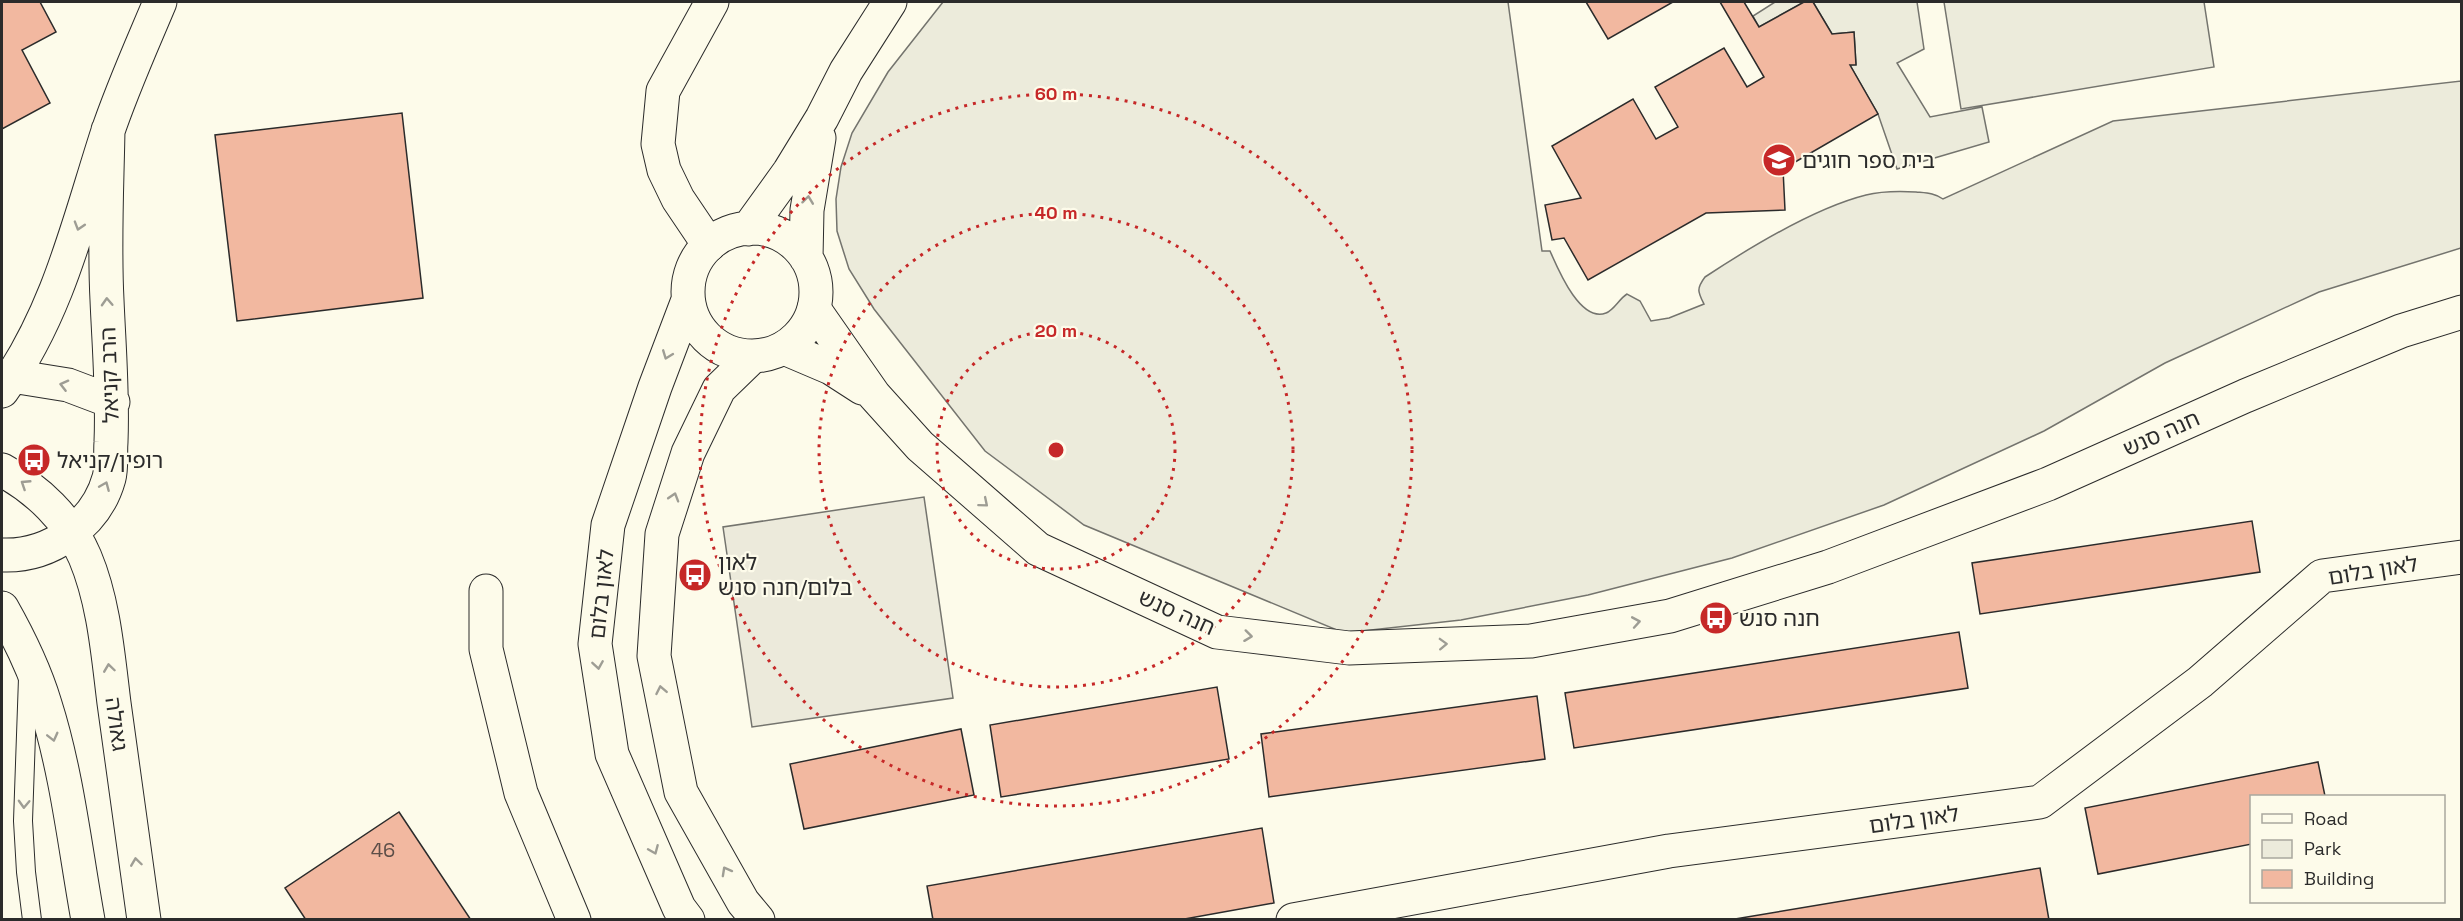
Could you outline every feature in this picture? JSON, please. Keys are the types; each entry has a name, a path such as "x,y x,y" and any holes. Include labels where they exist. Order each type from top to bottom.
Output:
{"street":[{"name":"הרב קניאל","path":"7,384 56,295 108,130 160,2"},
{"path":"709,245 678,199 664,170 658,144 663,91 712,2"},
{"path":"748,229 789,172 822,118 846,71 890,2"},
{"path":"806,258 810,188 822,118"},
{"name":"הרב קניאל","path":"2,555 14,555 48,545 73,534 94,511 109,478 113,402 106,250 108,130"},
{"path":"748,229 764,230 781,236 795,245 806,258 813,274 815,291 814,309 803,331 784,348 752,357 734,354 716,346 702,334 692,318 688,300 691,270 709,245 720,236 748,229"},
{"name":"לאון בלום","path":"688,300 655,387 608,525 595,644 612,754 679,908 688,920"},
{"name":"חנה סנש","path":"814,309 874,395 939,465 1038,549 1217,632 1349,648 1530,640 1670,616 1828,567 2048,484 2400,331 2462,312"},
{"name":"חנה סנש","path":"784,348 831,368 874,395"},
{"path":"752,357 719,389 688,453 662,534 654,656 681,792 743,902 758,920"},
{"path":"7,384 68,385 113,402"},
{"name":"גאולה","path":"2,470 33,490 73,534 85,557 97,594 144,920"},
{"name":"לאון בלום","path":"1293,920 1669,851 2040,802 2200,682 2322,576 2462,557"},
{"path":"486,591 486,649 521,793 574,920"},
{"path":"2,608 45,704 59,760 88,920"}],"lane":[{"path":"28,662 23,821 32,920"}],"green space":[{"path":"943,2 1508,2 1542,251 1550,251 1571,293 1587,310 1596,314 1609,312 1627,294 1640,301 1651,321 1669,318 1704,304 1699,290 1705,277 1762,242 1825,209 1866,195 1884,192 1927,193 1943,199 2113,121 2461,81 2461,248 2319,292 2165,363 2044,431 1884,505 1732,558 1588,595 1461,620 1344,633 1084,525 985,451 874,309 849,269 837,231 836,199 841,167 852,133 888,72"},
{"path":"1775,2 1804,2 1759,27 1753,16"},
{"path":"1813,2 1917,2 1924,49 1897,63 1930,117 1982,107 1989,142 1897,169 1878,114 1850,65 1856,64 1854,32 1832,34"},
{"path":"1944,2 2204,2 2214,67 1961,109"}],"shaded area":[{"path":"924,497 953,698 752,727 723,527"}],"building":[{"path":"2,2 40,2 56,32 22,50 50,103 2,129"},
{"path":"1586,2 1673,2 1608,39"},
{"path":"1720,2 1744,2 1759,27 1804,2 1813,2 1832,34 1854,32 1856,65 1850,65 1878,114 1783,169 1785,210 1706,213 1588,280 1564,238 1552,240 1545,205 1581,198 1552,146 1633,99 1656,139 1678,127 1655,87 1724,48 1747,87 1764,77"},
{"path":"402,113 423,298 237,321 215,135"},
{"path":"2252,521 2260,572 1980,614 1972,563"},
{"path":"1959,632 1968,688 1574,748 1565,693"},
{"path":"1217,687 1229,759 1001,797 990,725"},
{"path":"1537,696 1545,759 1269,797 1261,734"},
{"path":"961,729 974,795 804,829 790,764"},
{"path":"2318,762 2325,795 2250,795 2250,844 2098,874 2085,808"},
{"path":"399,812 471,920 306,920 285,888"},
{"path":"1262,828 1274,903 1179,920 933,920 927,886"},
{"path":"2040,868 2049,920 1729,920"}],"place":[{"name":"בית ספר חוגים","path":"1779,160"},
{"name":"רופין/קניאל","path":"34,460"},
{"name":"לאון בלום/חנה סנש","path":"695,575"},
{"name":"חנה סנש","path":"1716,618"}]}
